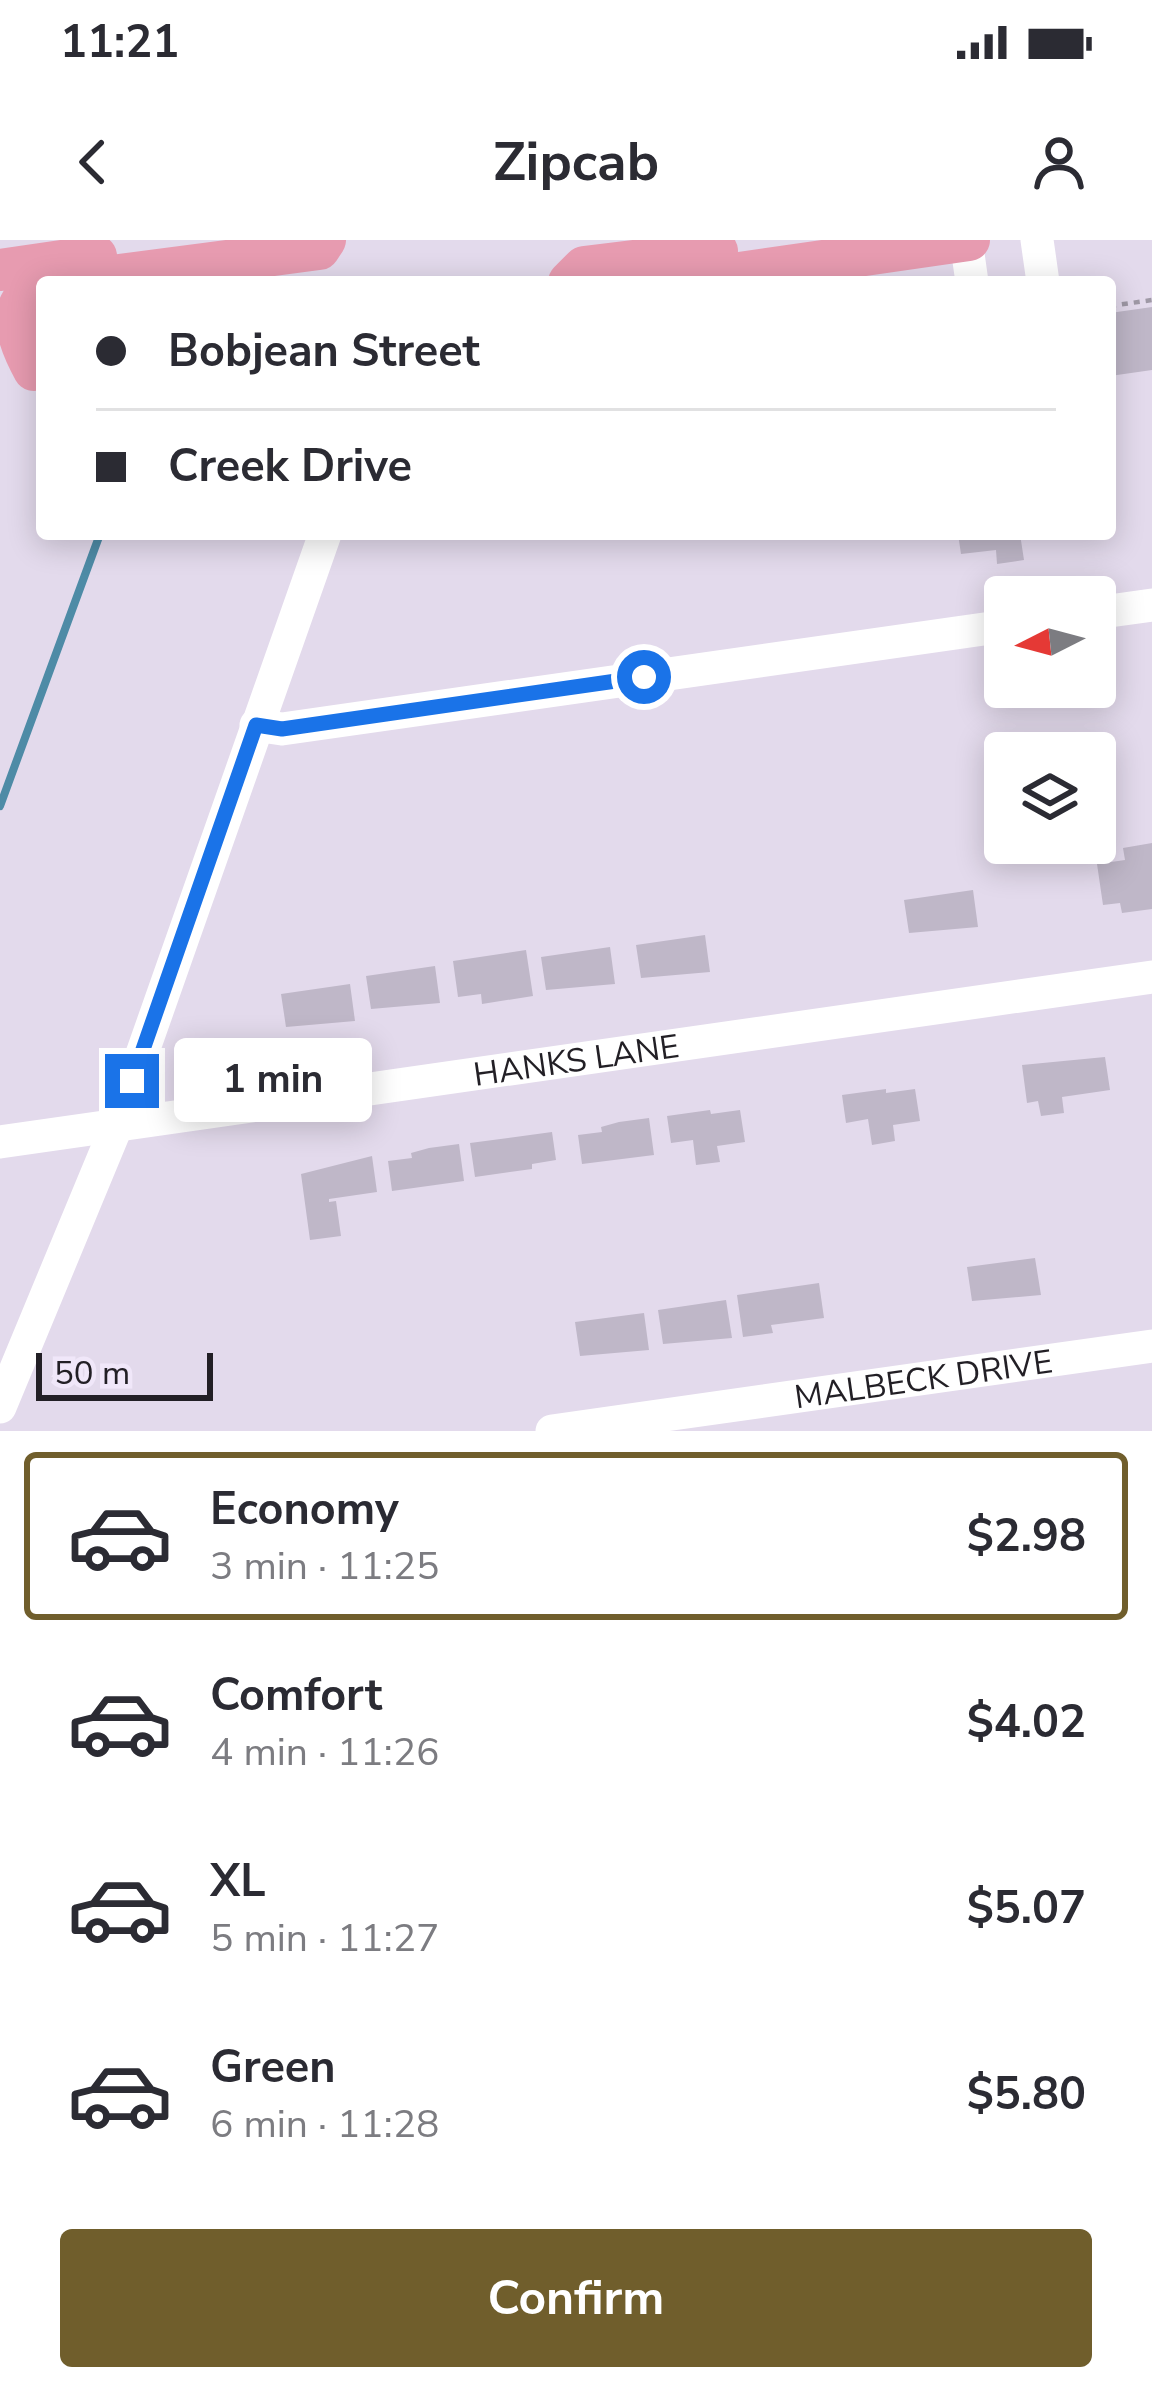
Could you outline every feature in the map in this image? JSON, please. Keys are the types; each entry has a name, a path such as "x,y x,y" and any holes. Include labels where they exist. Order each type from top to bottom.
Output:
{"main road":[{"path":"54,268 210,240"},
{"path":"0,270 319,249 325,240"},
{"path":"711,276 967,240"},
{"path":"575,276 584,267 785,263"},
{"path":"25,372 16,323 22,300 36,286"}],"street":[{"path":"967,240 971,276"},
{"path":"1037,240 1042,276"},
{"path":"0,1407 117,1126 323,540"},
{"path":"1116,610 1152,605"},
{"path":"256,725 282,729 984,629"},
{"name":"HANKS LANE","path":"0,1142 1152,977"},
{"name":"MALBECK DRIVE","path":"552,1431 1152,1346"}],"path":[{"path":"1116,305 1152,300"}],"building":[{"path":"1152,307 1152,370 1116,375 1116,312"},
{"path":"959,540 1021,540 1024,560 997,564 996,550 961,554"},
{"path":"1152,843 1152,909 1122,913 1120,903 1103,905 1097,864 1125,860 1123,848"},
{"path":"973,890 978,927 909,933 904,900"},
{"path":"705,935 710,972 641,978 636,945"},
{"path":"610,947 615,984 546,990 541,957"},
{"path":"526,950 533,996 482,1004 481,994 458,997 453,961"},
{"path":"435,966 440,1003 371,1009 366,976"},
{"path":"350,984 355,1021 286,1027 281,994"},
{"path":"1105,1057 1110,1090 1062,1097 1064,1113 1041,1116 1038,1101 1027,1103 1022,1065"},
{"path":"886,1089 886,1093 915,1089 920,1121 893,1125 895,1141 872,1145 868,1119 846,1123 842,1095"},
{"path":"710,1110 711,1114 740,1110 745,1142 717,1146 720,1162 696,1165 693,1140 671,1143 667,1116"},
{"path":"649,1118 654,1155 582,1164 578,1135"},
{"path":"552,1132 556,1160 532,1164 532,1169 475,1177 470,1143"},
{"path":"459,1144 464,1181 392,1191 388,1161"},
{"path":"372,1156 377,1192 329,1199 336,1201 341,1236 310,1240 301,1174"},
{"path":"1035,1258 1041,1295 972,1301 967,1267"},
{"path":"819,1283 824,1318 771,1325 773,1333 743,1337 737,1295"},
{"path":"726,1300 732,1338 663,1344 658,1310"},
{"path":"644,1313 649,1350 580,1356 575,1322"}],"waterway":[{"path":"0,806 98,540"}],"route":[{"path":"132,1081 256,725 282,729 644,677"}]}
